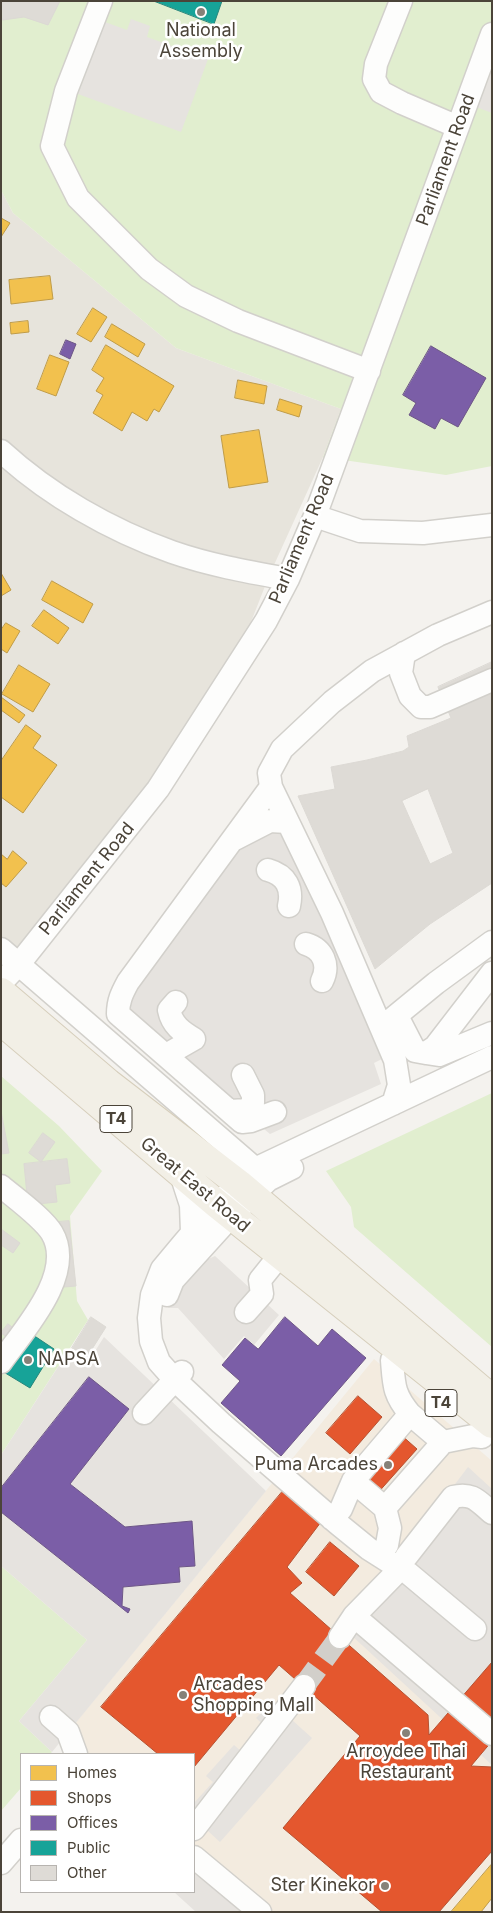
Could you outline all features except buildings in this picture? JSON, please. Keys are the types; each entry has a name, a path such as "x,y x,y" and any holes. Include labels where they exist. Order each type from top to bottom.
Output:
{"main road":[{"name":"Great East Road","path":"1,992 108,1083 253,1182 296,1234 492,1399"},
{"name":"Great East Road","path":"1,1021 224,1210 322,1289 488,1435"},
{"name":"Great East Road","path":"296,1234 319,1245 461,1351 492,1378"},
{"name":"Great East Road","path":"322,1289 333,1309 392,1360 488,1435"}],"street":[{"path":"102,1 66,91 52,146 78,198 149,269 186,296 238,321 369,371"},
{"path":"401,1 376,64 374,79 381,92 458,127"},
{"name":"Parliament Road","path":"1,983 19,964 158,790 266,621 288,579 315,516 491,39"},
{"path":"1,451 44,484 102,522 172,552 241,571 288,579"},
{"path":"315,516 360,531 423,534 492,525"},
{"path":"322,981 326,967 322,940 288,822 271,787 269,773 282,749 332,702 378,668 402,663 438,635 492,612"},
{"path":"402,663 410,696 420,707 436,705 492,680"},
{"path":"248,1085 264,1108 275,1112 251,1121 242,1122 118,1014 118,1004 128,982 271,787"},
{"path":"232,840 270,821 288,822"},
{"path":"268,870 280,875 288,884 290,892 289,906"},
{"path":"322,940 415,1051 439,1055 492,1033"},
{"path":"390,1022 492,942"},
{"path":"1,949 253,1182"},
{"path":"426,1053 435,1047 492,973 465,962"},
{"path":"166,1055 194,1039 171,1020 169,1010 176,1002"},
{"path":"390,1022 399,1085 393,1104"},
{"path":"476,1629 397,1562 336,1514 189,1381 178,1376 159,1362 151,1341 149,1318 152,1295 162,1269 192,1232 224,1210 253,1182 393,1104 492,1057"},
{"path":"253,1182 492,1074"},
{"path":"181,1174 191,1205 192,1232"},
{"path":"1,1186 42,1222 52,1234 58,1252 57,1272 46,1299 1,1362"},
{"path":"178,1376 168,1357 161,1329 166,1298 173,1280 224,1210"},
{"path":"246,1312 262,1294 260,1280 280,1255"},
{"path":"392,1360 396,1393 401,1403 410,1414 443,1442"},
{"path":"144,1413 178,1376"},
{"path":"336,1514 353,1481 410,1414"},
{"path":"385,1508 443,1442 488,1435"},
{"path":"353,1481 385,1508 397,1562"},
{"path":"340,1637 354,1616 397,1562 453,1497 463,1494 472,1497 492,1513"},
{"path":"354,1616 492,1734"},
{"path":"195,1828 304,1686"},
{"path":"51,1717 68,1732 76,1753"},
{"path":"1,1863 20,1841"},
{"path":"195,1858 260,1912"}],"shaded area":[{"path":"131,19 150,26 147,37 208,59 181,132 78,94 105,22 127,30"},
{"path":"492,52 492,113 471,105"},
{"path":"1,190 13,213 176,348 341,409 323,457 269,576 229,678 21,960 1,944"},
{"path":"282,830 386,1057 374,1063 381,1084 270,1134 163,1045 125,1010 126,998 233,845 269,831"},
{"path":"215,1256 279,1315 254,1345 244,1336 224,1359 178,1308 168,1308 175,1289 206,1260"},
{"path":"104,1337 266,1491 52,1752 19,1721 87,1640 1,1566 1,1512 127,1613 130,1609 122,1606 123,1587 180,1582 179,1567 195,1566 191,1521 125,1527 70,1484 1,1488 1,1455 67,1353 79,1362 90,1359"},
{"path":"374,1359 492,1461 492,1912 273,1912 195,1847 195,1753 82,1753 63,1738"},
{"path":"468,1467 492,1489 492,1765 350,1634 393,1566"},
{"path":"272,1702 312,1738 220,1842 195,1819 195,1802 213,1782 206,1776 234,1745 244,1754 267,1728 256,1718"},
{"path":"195,1868 244,1912 196,1912 175,1893 195,1893"}],"green space":[{"path":"1,1 492,1 492,466 446,475 323,457 341,409 176,348 13,213 1,190"},
{"path":"1,1076 59,1126 102,1171 70,1216 77,1301 88,1320 1,1455"},
{"path":"492,1093 492,1347 354,1227 351,1207 326,1171"},
{"path":"1,1566 87,1640 19,1721 52,1752 20,1753 20,1789 1,1811"}],"tunnel":[{"path":"304,1686 340,1637"}],"place":[{"name":"National Assembly","path":"201,12"},
{"name":"NAPSA","path":"28,1360"},
{"name":"Puma Arcades","path":"388,1465"},
{"name":"Arcades Shopping Mall","path":"183,1695"},
{"name":"Arroydee Thai Restaurant","path":"406,1733"},
{"name":"Ster Kinekor","path":"385,1886"}]}
